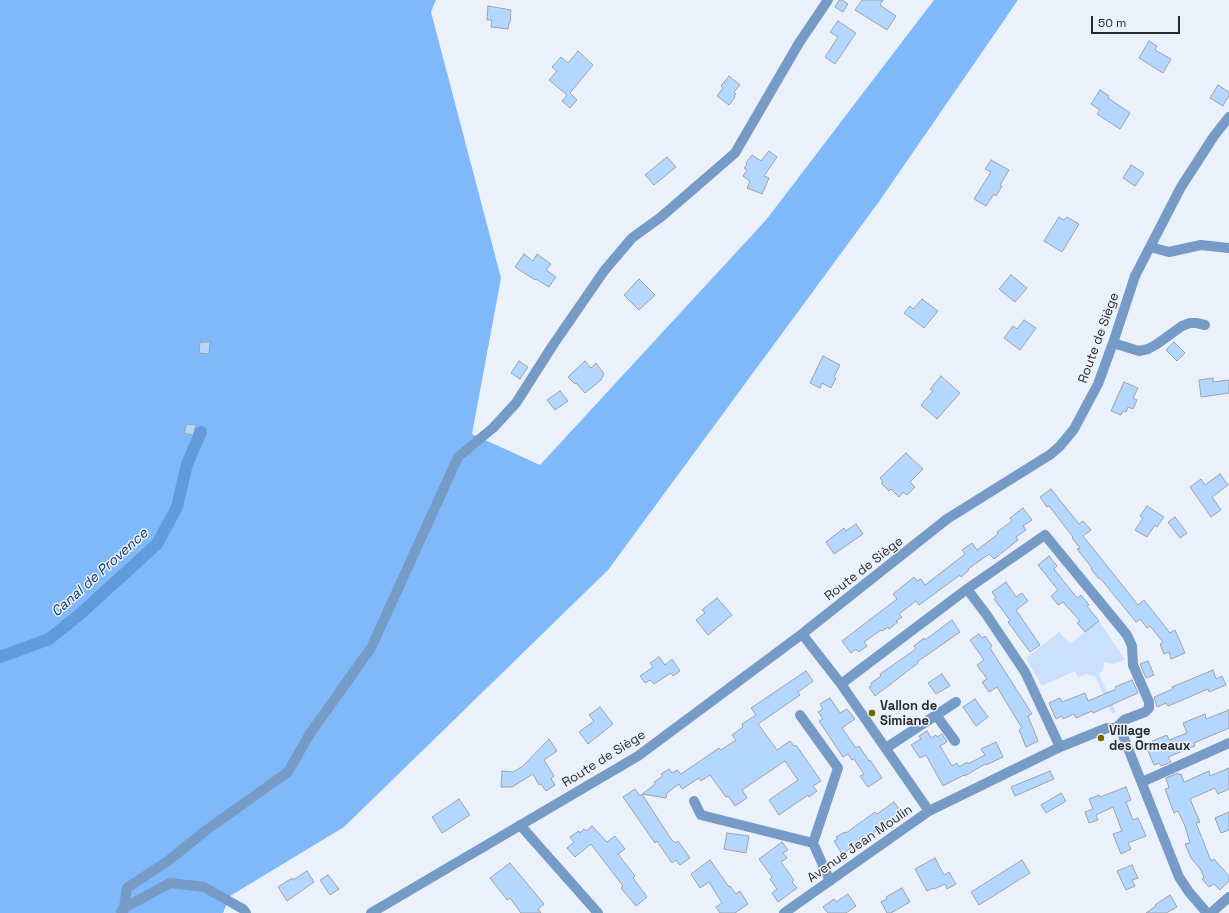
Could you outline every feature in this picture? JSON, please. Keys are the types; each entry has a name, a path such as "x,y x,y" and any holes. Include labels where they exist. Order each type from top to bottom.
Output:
{"street":[{"path":"122,911 127,888 168,861 205,831 288,772 309,734 371,648 458,458 493,428 516,403 553,345 604,271 632,238 661,217 735,153 799,43 828,0"},
{"name":"Route de Siège","path":"371,913 638,756 802,634 947,519 1051,454 1060,446 1074,429 1098,384 1113,344 1135,276 1181,187 1214,136 1229,117"},
{"path":"1150,247 1169,252 1201,246 1229,248"},
{"path":"1113,344 1140,351 1157,344 1182,326 1196,323 1205,325"},
{"path":"841,684 967,589 1045,535 1127,635 1132,646 1133,665 1149,702 1149,708 1145,712 1124,720 1116,728"},
{"path":"967,589 986,614 1025,672 1060,747"},
{"name":"Avenue Jean Moulin","path":"784,913 929,811 841,684 802,634"},
{"path":"886,748 956,702"},
{"path":"800,715 838,768 813,843 830,881"},
{"path":"936,715 956,741"},
{"path":"929,811 1060,747 1107,728 1116,728 1122,733 1179,877 1189,892 1207,913"},
{"path":"1142,782 1229,743"},
{"path":"694,801 701,815 813,843"},
{"path":"520,825 598,913"},
{"path":"122,911 170,883 204,887 243,909 246,913"},
{"path":"1211,913 1229,897"}],"shaded area":[{"path":"0,0 436,0 431,12 501,278 472,434 540,465 766,220 934,0 1018,0 878,203 608,570 344,827 230,896 223,913 0,913"},
{"path":"1099,621 1125,660 1113,664 1104,662 1103,669 1099,674 1116,712 1112,714 1095,676 1087,674 1078,677 1075,671 1042,686 1026,658 1059,632 1070,644"}],"building":[{"path":"839,0 842,0 848,4 843,12 835,7"},
{"path":"862,0 883,0 880,5 896,16 887,30 855,10"},
{"path":"488,6 511,10 508,29 491,27 492,20 487,20"},
{"path":"838,21 856,33 835,64 825,57 838,37 830,32"},
{"path":"1149,41 1157,46 1155,50 1171,59 1163,73 1139,58"},
{"path":"578,51 593,65 570,93 577,100 570,108 562,101 567,95 549,80 557,71 552,67 561,57 568,63"},
{"path":"729,76 740,85 734,92 736,94 734,96 735,97 729,105 717,96 723,88 721,86"},
{"path":"1218,85 1229,92 1223,106 1210,98"},
{"path":"1100,90 1109,96 1108,98 1130,113 1120,129 1097,114 1100,110 1091,104"},
{"path":"769,151 777,157 764,176 769,178 762,194 747,188 750,181 743,176 747,170 744,168 752,155 761,161"},
{"path":"667,157 676,167 654,185 645,175"},
{"path":"991,160 1009,170 1000,185 1002,186 996,196 994,194 986,206 974,199 991,172 985,169"},
{"path":"1131,165 1144,173 1135,186 1123,178"},
{"path":"1059,217 1064,220 1067,217 1079,224 1062,252 1044,241"},
{"path":"524,254 533,261 537,254 551,264 546,270 556,277 549,287 515,267"},
{"path":"1011,275 1027,288 1015,302 999,289"},
{"path":"639,279 655,295 639,310 624,295"},
{"path":"922,299 938,311 924,328 904,313 910,306 913,309"},
{"path":"1024,320 1036,328 1020,350 1004,338 1013,326 1017,329"},
{"path":"200,342 210,342 209,354 199,353"},
{"path":"1174,342 1185,353 1177,361 1166,350"},
{"path":"823,356 840,365 834,377 836,378 831,388 822,383 820,388 810,383"},
{"path":"519,361 528,367 520,379 511,373"},
{"path":"585,361 591,368 596,363 604,374 601,380 585,393 568,377"},
{"path":"941,376 960,393 937,419 921,405 933,391 930,389"},
{"path":"1213,378 1213,382 1229,380 1229,393 1201,397 1199,380"},
{"path":"1124,382 1138,388 1133,398 1137,400 1133,409 1128,407 1126,412 1123,411 1121,415 1111,411"},
{"path":"560,391 568,401 555,410 547,400"},
{"path":"187,424 196,425 193,435 184,433"},
{"path":"906,453 923,469 910,482 915,487 907,495 903,492 899,497 891,489 889,491 881,483 883,482 880,478"},
{"path":"1220,474 1228,485 1212,497 1221,510 1211,517 1190,487 1201,479 1205,485"},
{"path":"1051,489 1079,524 1083,521 1091,530 1083,536 1138,605 1144,600 1170,633 1175,630 1185,653 1171,659 1169,652 1164,654 1160,644 1163,642 1150,626 1147,628 1140,619 1136,622 1100,578 1099,579 1077,549 1080,548 1072,538 1073,537 1049,506 1047,507 1040,497"},
{"path":"1147,506 1164,517 1157,527 1155,525 1147,537 1135,530 1143,518 1140,516"},
{"path":"1023,508 1032,520 1023,526 1026,530 1016,537 1018,540 994,559 989,554 968,569 969,570 961,577 960,575 919,605 916,601 899,614 902,617 896,621 898,622 889,629 888,627 882,631 881,630 864,642 867,646 859,652 856,649 851,653 842,641 897,599 893,594 914,577 917,581 921,579 925,585 965,554 962,550 972,543 977,550 998,534 997,532 1012,521 1010,518"},
{"path":"1175,517 1187,533 1180,538 1168,522"},
{"path":"856,524 863,534 834,554 826,542 844,528 846,531"},
{"path":"1049,556 1057,566 1054,569 1077,598 1081,595 1089,605 1087,606 1099,621 1085,632 1077,623 1080,621 1063,602 1058,605 1051,596 1058,590 1038,565"},
{"path":"1006,582 1016,597 1022,593 1028,601 1016,610 1040,645 1030,652 1008,622 1010,620 994,599 996,598 992,592"},
{"path":"717,598 732,615 708,635 696,620 705,613 702,610"},
{"path":"952,620 960,632 917,662 918,663 875,696 869,687 872,685 871,683 881,676 880,674 916,649 914,646 924,638 925,640"},
{"path":"979,634 982,638 985,636 992,646 990,648 1032,714 1028,716 1038,741 1026,747 1019,730 1022,728 997,687 989,692 982,682 987,679 977,665 984,660 970,640"},
{"path":"659,657 665,665 672,659 680,671 673,676 671,673 654,684 650,680 645,683 640,676 653,667 650,663"},
{"path":"1148,661 1154,675 1146,678 1140,664"},
{"path":"1213,670 1216,679 1222,676 1226,685 1209,692 1208,689 1168,706 1166,703 1157,707 1154,697 1173,689 1172,687"},
{"path":"806,671 813,681 798,692 800,695 758,724 777,750 790,741 794,746 796,745 821,781 813,786 817,791 809,797 808,795 779,815 769,800 798,780 785,761 742,790 747,798 735,806 728,796 726,797 710,775 701,781 699,778 682,789 679,784 667,793 666,798 642,794 655,784 654,782 663,776 661,774 669,769 672,773 677,770 681,774 719,748 721,750 736,740 732,735 743,727 742,724 756,715 751,708"},
{"path":"942,674 950,686 936,694 928,683"},
{"path":"1132,680 1138,693 1093,713 1092,711 1076,718 1074,714 1063,719 1062,716 1056,719 1049,703 1060,698 1062,702 1085,693 1088,701 1116,689 1115,687"},
{"path":"830,698 840,713 847,709 855,719 842,728 856,748 859,746 882,778 868,787 860,776 864,774 854,759 852,760 848,754 843,757 819,721 823,719 818,712 823,709 820,704"},
{"path":"975,699 988,717 976,726 963,707"},
{"path":"600,707 613,724 588,744 579,732 594,721 589,715"},
{"path":"1229,710 1229,728 1194,743 1195,746 1168,757 1171,762 1161,766 1159,763 1154,765 1148,751 1154,748 1152,741 1167,735 1169,740 1187,733 1183,723 1205,714 1206,719"},
{"path":"927,731 931,738 942,734 947,742 940,746 952,766 957,763 959,767 967,762 968,764 985,755 981,749 996,742 1003,757 986,765 985,764 965,776 964,775 943,786 926,755 920,758 911,745 921,739 919,736"},
{"path":"549,739 557,751 544,760 554,776 551,779 555,785 546,791 541,784 539,785 533,774 512,787 501,787 502,771 513,772 523,766"},
{"path":"1229,768 1229,789 1218,794 1215,788 1190,799 1200,822 1196,823 1211,861 1214,859 1229,876 1229,881 1220,890 1214,884 1209,887 1202,879 1204,878 1201,870 1191,858 1185,844 1190,843 1185,826 1178,811 1174,813 1165,789 1169,788 1166,778 1178,773 1179,775 1181,774 1184,782 1209,771 1210,776"},
{"path":"1050,771 1054,779 1015,796 1011,787"},
{"path":"1126,787 1131,800 1126,802 1133,820 1138,818 1146,836 1128,843 1131,849 1121,854 1113,834 1122,831 1113,807 1096,815 1098,820 1089,823 1085,812 1093,809 1089,799 1099,795 1100,797"},
{"path":"635,789 640,796 642,794 671,839 675,843 678,841 690,858 680,865 676,860 672,863 657,841 655,843 623,797"},
{"path":"1061,793 1066,801 1046,813 1041,805"},
{"path":"459,799 470,815 442,833 432,817"},
{"path":"894,802 902,813 842,854 834,841 838,839 836,837 845,832 846,833 875,812 877,814"},
{"path":"1229,812 1229,830 1221,833 1215,818"},
{"path":"592,826 607,842 615,836 625,849 618,854 635,876 633,878 647,897 636,906 621,888 623,886 591,844 575,857 567,848 574,842 570,837 579,831 580,833 584,829 586,831"},
{"path":"727,833 749,836 746,853 724,849"},
{"path":"782,842 788,850 783,853 787,858 781,862 794,880 792,882 797,888 778,902 772,893 777,889 770,879 772,877 759,859"},
{"path":"935,858 944,875 949,872 956,884 947,889 945,884 927,891 915,869"},
{"path":"710,860 729,887 730,886 736,894 740,891 748,904 735,913 720,913 716,907 722,903 709,882 700,888 691,874"},
{"path":"1022,860 1030,873 979,905 971,892"},
{"path":"510,863 544,904 538,909 541,913 521,913 510,898 507,900 490,878"},
{"path":"1132,865 1138,878 1132,880 1135,886 1126,890 1117,871"},
{"path":"307,871 314,882 287,901 278,887"},
{"path":"328,875 339,889 330,895 320,880"},
{"path":"902,888 910,902 891,913 887,913 881,902 887,899 886,897"},
{"path":"848,894 856,906 846,913 828,913 823,907 834,899 836,902"},
{"path":"1170,895 1177,907 1166,913 1146,913 1156,906 1155,905"}],"waterway":[{"name":"Canal de Provence","path":"0,657 49,639 79,615 157,544 177,507 187,464 201,432"}],"place":[{"name":"Vallon de Simiane","path":"872,713"},
{"name":"Village des Ormeaux","path":"1101,738"}]}
